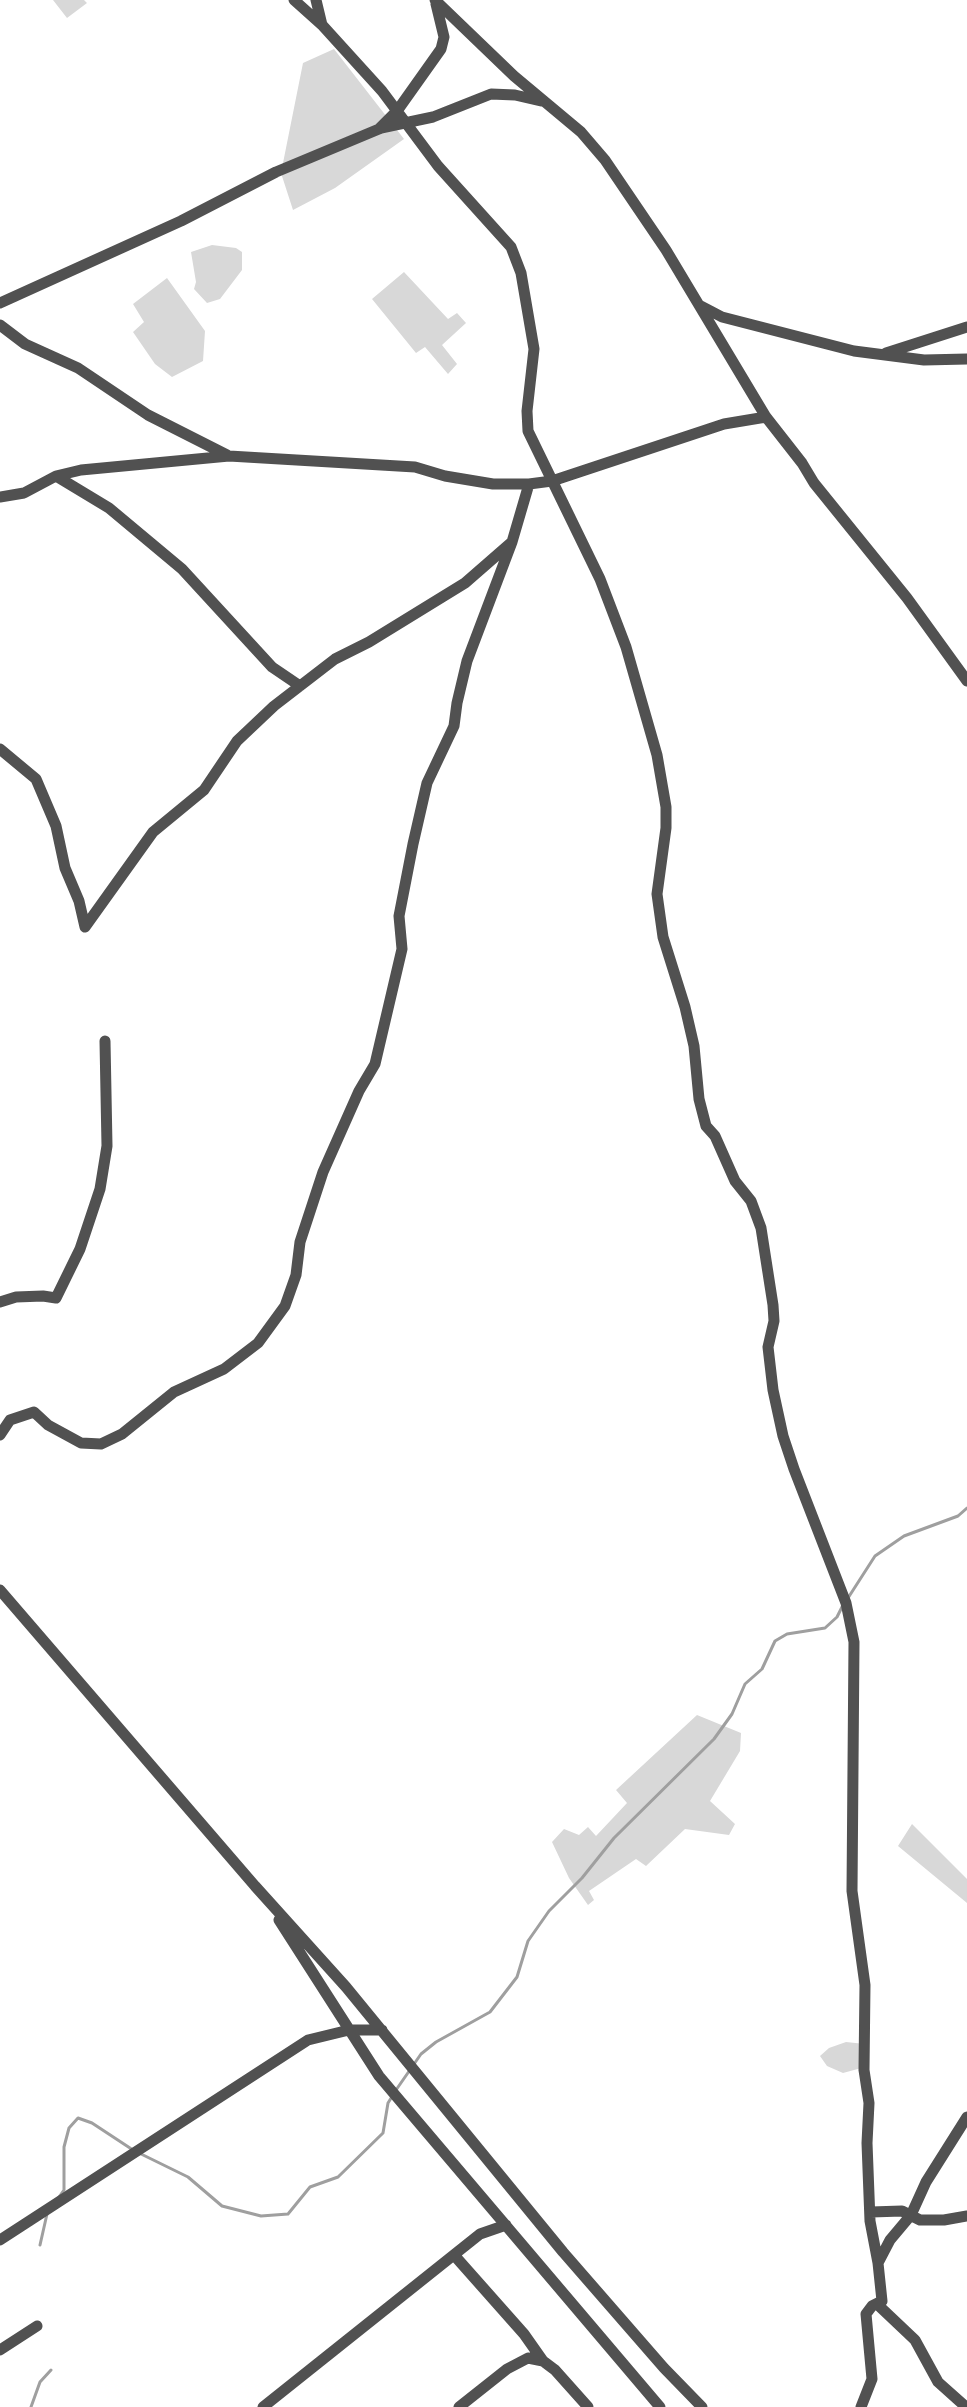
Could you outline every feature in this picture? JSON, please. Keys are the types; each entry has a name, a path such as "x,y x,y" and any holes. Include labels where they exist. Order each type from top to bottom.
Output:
{"street":[{"path":"294,0 323,26 382,91 438,166 511,247 518,261 534,349 527,411 528,432 600,579 626,647 657,755 666,807 666,828 657,894 662,937 685,1007 694,1046 699,1098 706,1126 715,1136 735,1181 751,1201 761,1228 773,1305 774,1321 768,1347 773,1390 792,1461 846,1604 854,1642 852,1891 865,1985 864,2070 869,2103 867,2143 872,2234 878,2263 882,2301 872,2306 866,2314 872,2379 861,2407"},
{"path":"316,0 323,26"},
{"path":"434,0 514,76 581,132 605,160 666,250 766,417 802,463 814,483 906,598 967,681"},
{"path":"379,129 397,111 441,49 444,31 434,0"},
{"path":"0,303 188,218 276,172 379,129 440,114 491,94 515,95 547,103"},
{"path":"699,305 722,317 832,346 879,355 924,360 967,359"},
{"path":"0,325 25,344 78,368 148,415 229,456"},
{"path":"879,355 967,327"},
{"path":"0,498 24,493 56,476 81,470 229,456 415,467 445,476 493,484 529,484 552,481 724,424 766,417"},
{"path":"56,476 109,508 182,569 272,667 300,686"},
{"path":"0,1435 10,1420 34,1412 48,1425 80,1443 101,1444 122,1434 174,1392 224,1369 258,1343 285,1306 296,1275 300,1242 323,1172 358,1091 375,1064 402,949 399,916 427,783 454,726 457,703 468,661 512,542 529,484"},
{"path":"0,749 36,779 56,826 65,868 79,901 85,927 153,832 204,790 236,741 274,706 335,660 369,642 465,583 512,542"},
{"path":"0,1302 16,1297 43,1296 56,1298 80,1249 100,1189 107,1146 105,1041"},
{"path":"0,1590 263,1896 382,2030 563,2252 664,2368 702,2407"},
{"path":"263,1896 379,2076 660,2407"},
{"path":"0,2240 308,2040 349,2030 382,2030"},
{"path":"878,2263 890,2240 911,2215 926,2182 965,2124"},
{"path":"871,2212 902,2211 920,2220 944,2220 967,2216"},
{"path":"263,2407 480,2234 506,2225"},
{"path":"454,2255 524,2334 543,2361 555,2370 588,2407"},
{"path":"877,2304 915,2340 938,2382 966,2407"},
{"path":"0,2350 37,2326"},
{"path":"459,2407 507,2369 528,2358 543,2361"}],"shaded area":[{"path":"53,0 84,0 87,3 67,18"},
{"path":"334,49 404,139 335,188 293,210 281,173 303,63"},
{"path":"212,245 236,248 242,252 242,270 220,299 207,303 194,289 196,282 191,252"},
{"path":"404,272 448,319 457,313 466,323 442,345 457,364 448,374 425,347 416,353 372,299"},
{"path":"167,278 205,331 203,361 172,377 155,364 133,332 144,322 133,304"},
{"path":"697,1715 741,1733 740,1751 710,1801 735,1824 729,1835 685,1829 646,1866 636,1859 589,1891 594,1900 588,1905 569,1878 552,1842 564,1829 579,1835 588,1827 596,1836 627,1803 616,1790"},
{"path":"912,1824 967,1879 967,1903 898,1846"},
{"path":"846,2042 865,2044 865,2067 843,2073 827,2066 820,2056 829,2048"}],"waterway":[{"path":"848,1598 875,1556 904,1536 958,1516 967,1508"},
{"path":"396,2090 421,2054 436,2042 490,2012 517,1977 528,1941 549,1911 582,1878 614,1838 714,1739 732,1714 745,1684 762,1669 775,1641 787,1634 825,1628 837,1617 843,1605"},
{"path":"139,2153 188,2177 222,2206 261,2216 288,2214 310,2187 338,2177 383,2133 388,2103 393,2095"},
{"path":"59,2197 64,2190 64,2147 69,2128 78,2118 92,2123 133,2150"},
{"path":"40,2245 47,2214"},
{"path":"31,2407 40,2382 51,2370"}]}
